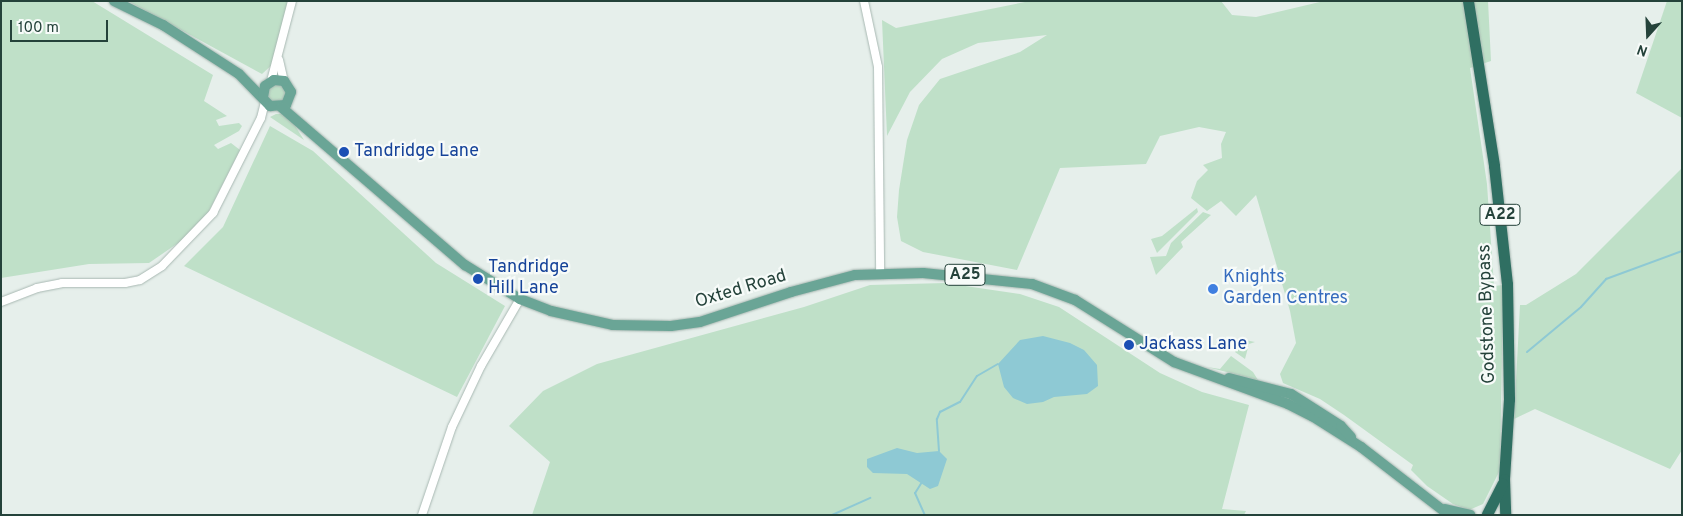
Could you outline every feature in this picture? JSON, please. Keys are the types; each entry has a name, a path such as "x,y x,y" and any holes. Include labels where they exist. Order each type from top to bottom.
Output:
{"highway":[{"name":"Godstone Bypass","path":"1468,1 1494,166 1507,284 1509,399 1504,478 1506,515"},
{"name":"Godstone Bypass","path":"1486,514 1504,478"}],"main road":[{"path":"114,1 162,25 239,74 264,99 278,108 291,96 289,87 284,81 269,82 239,74"},
{"path":"264,99 269,82"},
{"name":"Oxted Road","path":"291,96 311,132"},
{"name":"Oxted Road","path":"278,108 311,132 458,259 520,299 585,321 613,326 671,326 700,322 825,282 880,272 981,276 1048,289 1075,300 1174,362 1218,378 1261,384 1291,394 1341,426 1356,444 1447,512 1470,515"}],"street":[{"path":"269,82 279,60 282,35 292,1"},
{"path":"864,1 878,66 880,272"},
{"path":"279,60 284,81"},
{"path":"1,302 37,288 62,283 125,283 151,275 202,228 213,214 261,118 264,99"},
{"path":"261,118 278,108"},
{"path":"422,515 452,427 481,366 520,299"}],"green space":[{"path":"1,1 92,1 213,75 204,101 227,116 216,120 219,126 239,123 242,126 239,131 214,145 218,149 231,143 240,150 207,215 181,241 149,263 89,264 1,278"},
{"path":"128,1 290,1 274,63 262,74"},
{"path":"1030,1 1221,1 1232,15 1256,17 1324,1 1488,1 1491,61 1470,68 1487,184 1494,286 1503,285 1500,470 1483,504 1469,510 1453,504 1427,486 1411,470 1413,465 1344,415 1320,399 1283,383 1280,374 1296,343 1290,311 1256,195 1236,216 1221,201 1207,211 1191,198 1197,181 1208,170 1203,165 1222,158 1221,144 1226,132 1199,127 1160,136 1146,164 1060,168 1017,270 923,252 901,241 897,217 899,190 907,140 919,105 940,79 1020,52 1047,35 978,43 942,59 910,92 887,136 882,20 896,28"},
{"path":"1667,1 1682,1 1682,118 1636,93"},
{"path":"277,85 283,88 286,94 283,100 277,103 271,100 268,94 271,88"},
{"path":"282,114 292,121 304,140 270,117"},
{"path":"270,126 313,151 436,263 505,306 457,397 184,266 223,227"},
{"path":"1682,168 1682,450 1670,469 1535,409 1514,419 1520,305 1526,305 1576,274"},
{"path":"1197,208 1198,212 1157,253 1151,239 1162,236"},
{"path":"1203,212 1211,215 1181,242 1183,247 1156,275 1150,257 1166,256 1171,243"},
{"path":"945,283 1020,294 1059,307 1160,373 1202,392 1249,405 1222,509 1246,511 1244,515 532,515 550,462 509,426 543,391 597,364 804,307 870,285"},
{"path":"1241,341 1255,342 1249,344 1245,359 1235,352"},
{"path":"1231,356 1253,372 1258,380 1207,367 1220,369"}],"water":[{"path":"1043,336 1070,343 1084,350 1097,365 1098,386 1087,394 1054,397 1043,402 1027,404 1013,398 1004,387 998,364 1020,340"},
{"path":"897,448 917,453 939,451 947,459 938,486 930,489 907,474 873,473 867,467 867,459"}],"waterway":[{"path":"1527,352 1581,307 1606,279 1682,251"},
{"path":"939,451 937,419 940,412 960,402 977,376 998,364"},
{"path":"922,482 915,493 925,515"},
{"path":"832,515 870,498"}],"place":[{"name":"Tandridge Lane","path":"344,152"},
{"name":"Tandridge Hill Lane","path":"478,279"},
{"name":"Knights Garden Centres","path":"1213,289"},
{"name":"Jackass Lane","path":"1129,345"}]}
